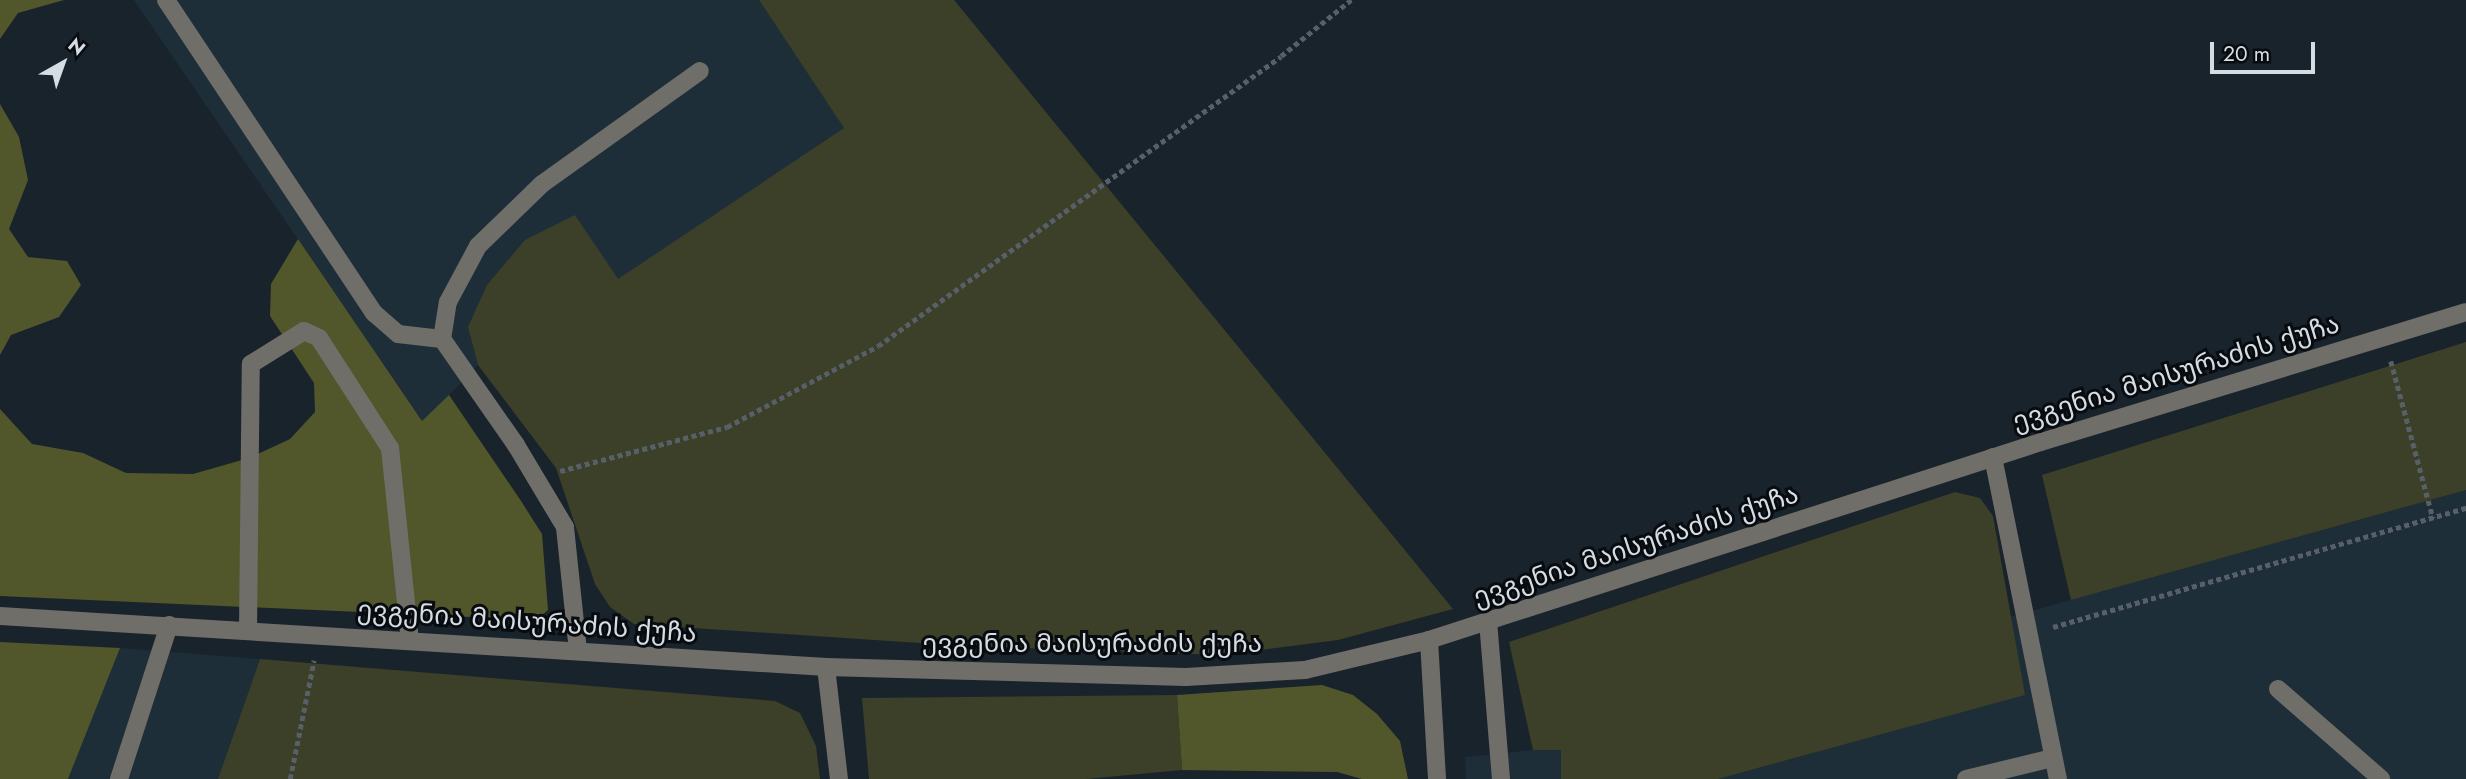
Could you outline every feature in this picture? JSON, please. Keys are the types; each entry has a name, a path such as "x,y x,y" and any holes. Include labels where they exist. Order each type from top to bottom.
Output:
{"street":[{"path":"166,0 374,313 398,334 442,340"},
{"path":"578,651 565,527 536,477 442,340 448,302 478,246 542,184 700,71"},
{"name":"ევგენია მაისურაძის ქუჩა","path":"0,616 826,667 1186,677 1305,670 1429,640 1993,457 2466,312"},
{"path":"248,630 251,364 304,331 319,338 390,448 410,640"},
{"path":"1993,457 2057,779"},
{"path":"1488,621 1501,779"},
{"path":"118,779 169,625"},
{"path":"1429,640 1437,779"},
{"path":"826,667 839,779"},
{"path":"2278,689 2381,779"},
{"path":"1966,779 2053,758"}],"path":[{"path":"536,477 727,427 878,346 1281,56 1351,0"},
{"path":"2384,337 2434,518"},
{"path":"2028,634 2466,508"},
{"path":"290,779 319,635"}],"shaded area":[{"path":"134,0 759,0 844,128 617,280 575,215 468,327 478,365 423,422"},
{"path":"2466,490 2466,779 1718,779 2024,695 2010,617"},
{"path":"120,648 260,659 218,779 68,779"},
{"path":"1561,750 1561,779 1466,779 1465,757"}],"green space":[{"path":"0,0 64,0 18,13 0,39"},
{"path":"759,0 954,0 1453,609 1338,640 1223,655 965,646 634,624 610,607 595,584 556,468 478,365 468,327 487,285 525,240 575,215 618,279 844,128"},
{"path":"0,104 19,137 28,180 9,229 28,257 67,261 81,285 59,317 11,335 0,355"},
{"path":"298,239 422,421 449,395 521,501 542,534 548,610 536,620 0,596 0,409 32,444 83,453 126,473 193,474 249,458 290,439 315,412 314,383 270,316 271,284"},
{"path":"2466,342 2466,490 2071,600 2042,475"},
{"path":"1955,492 1980,498 1993,516 2025,695 1718,779 1561,779 1561,750 1533,750 1509,642"},
{"path":"0,642 120,648 68,779 0,779"},
{"path":"260,659 775,701 800,713 816,746 820,779 218,779"},
{"path":"1322,685 1353,695 1377,714 1400,741 1408,779 1362,779 1337,772 1182,770 1177,695"},
{"path":"1177,695 1182,770 1086,779 869,779 862,698"}]}
